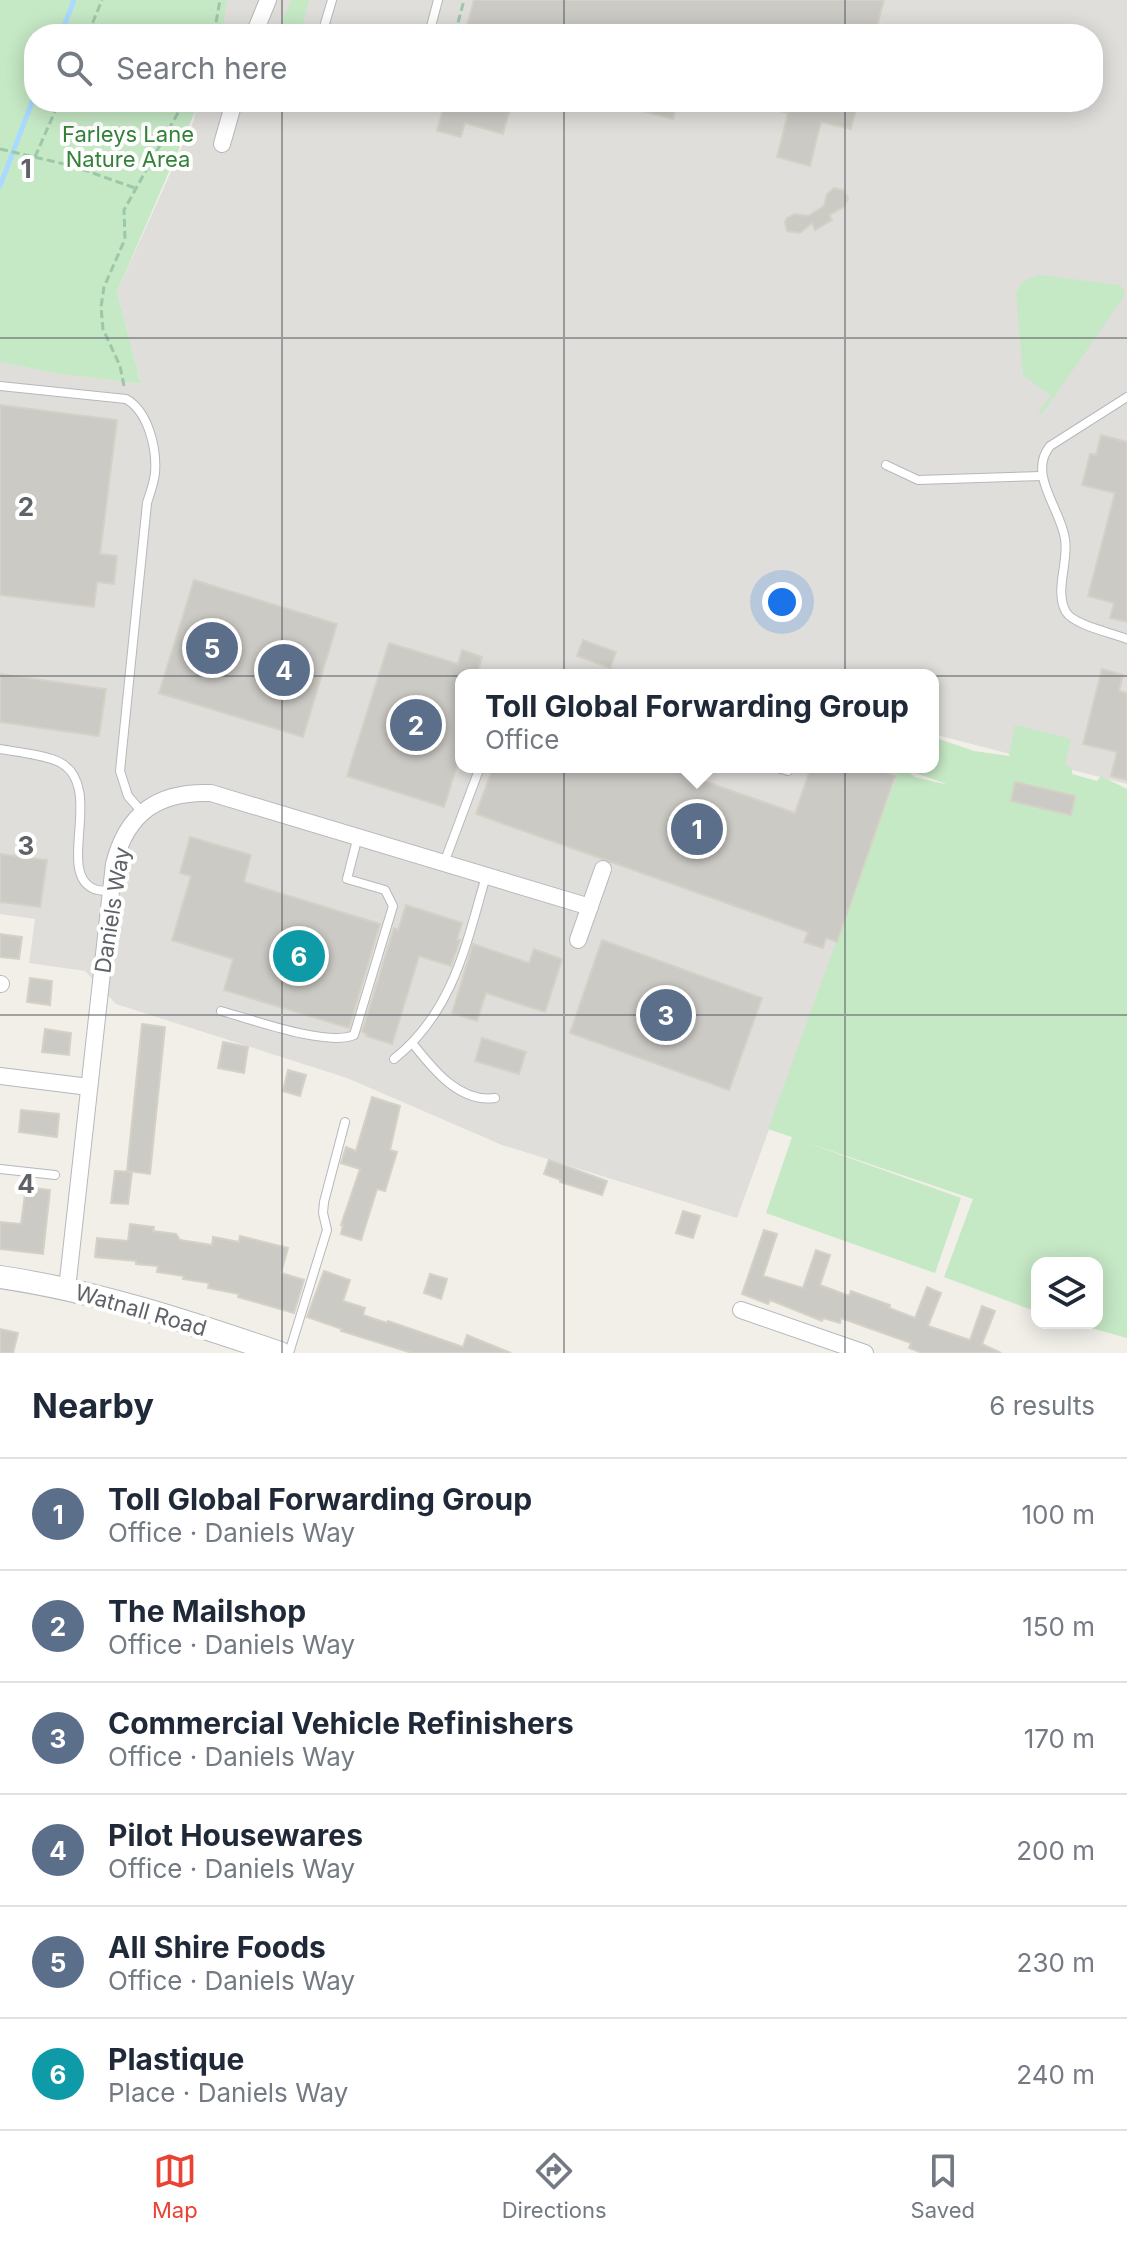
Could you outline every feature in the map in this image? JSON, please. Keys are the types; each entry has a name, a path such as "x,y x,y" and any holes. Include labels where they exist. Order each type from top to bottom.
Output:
{"main road":[{"name":"Watnall Road","path":"0,1277 67,1289 169,1317 280,1353"}],"street":[{"path":"258,24 268,0"},
{"path":"222,144 231,112"},
{"path":"142,812 177,795 211,793 590,907"},
{"name":"Daniels Way","path":"67,1289 111,892 118,848 128,828 142,812"},
{"path":"578,940 603,869"},
{"path":"0,1076 89,1087"},
{"path":"741,1310 865,1353"}],"lane":[{"path":"325,24 332,0"},
{"path":"432,24 438,0"},
{"path":"0,386 126,399 138,407 144,417 155,463 155,477 147,503 134,655 120,757 124,787 142,812"},
{"path":"1127,397 1050,446 1042,462 1042,476 1065,536 1062,596 1065,610 1075,621 1127,639"},
{"path":"886,465 918,480 1042,476"},
{"path":"0,749 59,761 75,774 80,794 79,864 83,881 93,889 111,892"},
{"path":"444,863 478,773"},
{"path":"221,1011 315,1037 347,1038 354,1035 393,906 385,890 347,879 358,836"},
{"path":"394,1059 413,1044 453,984 486,875"},
{"path":"413,1044 459,1091 472,1097 495,1098"},
{"path":"289,1353 327,1230 324,1202 345,1122"},
{"path":"0,1169 55,1175"}],"path":[{"path":"92,24 102,0"},
{"path":"216,24 220,0"},
{"path":"458,24 464,0"},
{"path":"35,157 55,112"},
{"path":"126,399 120,366 103,329 101,307 104,287 125,239 124,210 178,112"},
{"path":"0,149 106,176 135,188"}],"shaded area":[{"path":"218,0 1127,0 1127,784 939,736 939,669 455,669 455,773 898,773 737,1218 502,1145 347,1078 116,1004 85,971 29,963 35,919 0,914 0,362 60,374 141,384 117,292 195,112 1103,112 1103,24 213,24"}],"green space":[{"name":"Farleys Lane Nature Area","path":"0,0 227,0 223,24 24,24 24,112 195,112 117,292 141,384 60,374 0,362"},
{"path":"291,0 309,0 303,24 281,24"},
{"path":"1040,275 1119,285 1125,295 1042,414 1038,412 1051,396 1023,375 1016,293 1023,281"},
{"path":"1015,725 1071,739 1065,765 1072,767 1072,774 1097,781 1101,776 1127,789 1127,1338 1095,1329 1103,1329 1103,1257 1031,1257 1031,1310 944,1277 973,1199 802,1141 961,1198 935,1273 766,1213 792,1137 768,1129 898,773 910,773 914,777 949,785 916,773 939,773 939,739 974,751 1009,756","holes":["1015,782 1074,796 1070,815 1011,801"]}],"building":[{"path":"474,0 884,0 878,24 467,24"},
{"path":"442,112 509,112 503,134 465,123 461,137 437,131"},
{"path":"646,112 675,112 673,119"},
{"path":"784,112 855,112 851,129 821,122 810,166 777,157 788,113"},
{"path":"834,188 843,190 848,198 844,207 829,215 832,220 815,230 812,223 800,233 787,231 787,218 795,214 808,216 824,206 827,194"},
{"path":"0,405 117,420 100,554 117,556 114,584 97,582 94,607 0,595"},
{"path":"1101,435 1127,442 1127,622 1110,618 1114,603 1088,596 1115,493 1082,485 1090,454 1096,455"},
{"path":"194,580 337,624 303,737 159,693"},
{"path":"583,640 616,652 610,668 577,656"},
{"path":"389,643 458,664 462,650 482,657 479,669 455,669 455,771 444,807 347,776"},
{"path":"1102,669 1123,675 1119,691 1127,693 1127,780 1111,776 1117,752 1083,744"},
{"path":"0,674 106,689 99,736 0,722"},
{"path":"491,773 681,773 795,813 809,773 887,773 895,776 837,942 826,938 823,948 804,942 808,932 476,814"},
{"path":"1015,782 1075,796 1071,815 1011,801"},
{"path":"190,837 251,855 244,882 380,924 349,1028 224,990 233,959 172,940 191,876 180,873"},
{"path":"0,854 47,860 40,907 0,902"},
{"path":"406,905 462,923 451,966 419,956 392,1044 362,1032 394,928 398,930"},
{"path":"0,934 22,937 19,959 0,957"},
{"path":"602,940 762,998 729,1090 570,1033"},
{"path":"473,944 529,963 534,949 562,959 545,1012 486,993 477,1021 452,1013"},
{"path":"30,978 52,981 50,1005 27,1002"},
{"path":"142,1024 165,1027 150,1174 127,1171"},
{"path":"45,1029 71,1033 69,1055 42,1052"},
{"path":"482,1038 526,1052 519,1074 475,1061"},
{"path":"223,1042 248,1047 244,1073 218,1068"},
{"path":"288,1070 306,1075 300,1096 283,1091"},
{"path":"372,1097 400,1106 390,1150 397,1152 385,1191 377,1189 361,1240 341,1234 341,1225 360,1169 341,1163 346,1147 356,1151"},
{"path":"21,1110 59,1114 57,1137 19,1132"},
{"path":"549,1160 607,1181 602,1195 544,1174"},
{"path":"115,1171 132,1172 128,1204 111,1203"},
{"path":"26,1187 50,1190 43,1254 0,1249 0,1222 21,1224"},
{"path":"683,1211 700,1216 693,1238 676,1233"},
{"path":"130,1224 176,1234 180,1240 212,1245 213,1237 239,1242 240,1236 288,1248 281,1273 304,1280 294,1313 238,1297 239,1294 208,1288 209,1283 157,1272 158,1266 95,1257 97,1238 128,1241"},
{"path":"764,1230 777,1234 763,1276 803,1288 816,1250 830,1255 820,1285 849,1296 851,1291 915,1318 927,1287 941,1293 928,1326 970,1340 982,1306 995,1311 982,1344 1001,1353 922,1353 909,1348 911,1343 841,1318 840,1323 823,1318 822,1321 770,1300 768,1304 742,1294"},
{"path":"324,1271 350,1280 343,1301 365,1308 363,1315 463,1347 467,1335 511,1353 412,1353 307,1317"},
{"path":"430,1274 447,1279 441,1299 424,1293"},
{"path":"0,1329 18,1333 13,1353 0,1353"}],"waterway":[{"path":"65,24 74,0"},
{"path":"0,186 28,112"}],"place":[{"name":"All Shire Foods","path":"212,648"},
{"name":"Pilot Housewares","path":"284,670"},
{"name":"The Mailshop","path":"416,725"},
{"name":"Toll Global Forwarding Group","path":"697,829"},
{"name":"Plastique","path":"299,956"},
{"name":"Commercial Vehicle Refinishers","path":"666,1015"}]}
